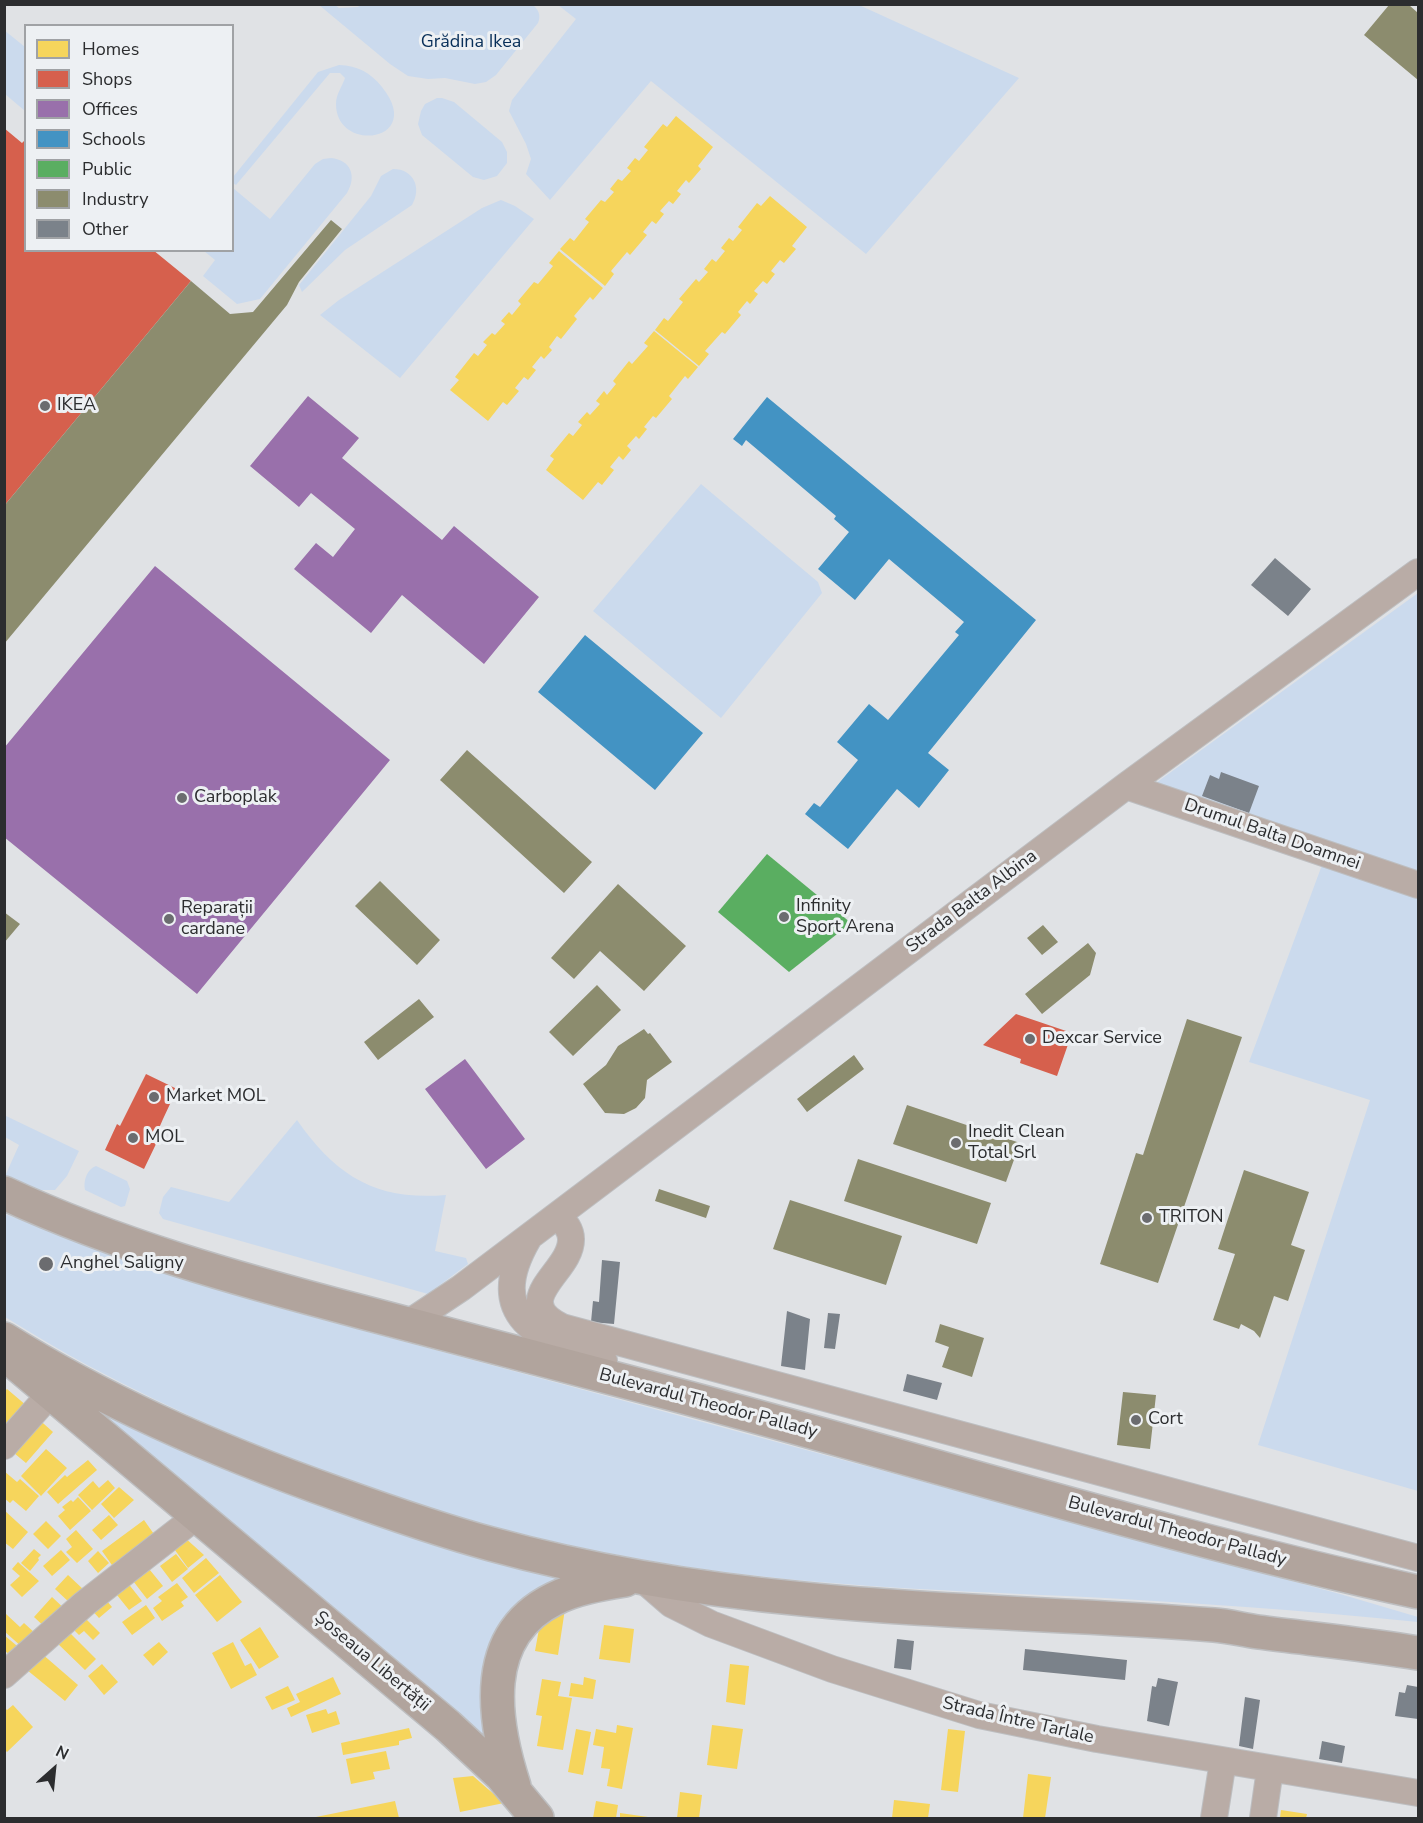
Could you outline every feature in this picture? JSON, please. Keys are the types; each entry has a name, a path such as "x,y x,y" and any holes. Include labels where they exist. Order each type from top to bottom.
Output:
{"main road":[{"name":"Bulevardul Theodor Pallady","path":"4,1193 81,1226 288,1293 1236,1548 1419,1592"},
{"path":"4,1339 133,1410 226,1453 466,1537 535,1556 689,1586 807,1600 1419,1636"},
{"name":"Șoseaua Libertății","path":"4,1354 448,1726 487,1760 537,1818"},
{"path":"1236,1548 1419,1609"},
{"path":"516,1791 501,1742 496,1703 498,1674 508,1645 527,1619 553,1599 589,1587 641,1578"},
{"path":"1220,1625 1419,1653"}],"street":[{"name":"Strada Balta Albina","path":"407,1324 461,1288 1125,786 1419,572"},
{"name":"Drumul Balta Doamnei","path":"1125,786 1419,885"},
{"path":"558,1215 570,1233 571,1246 565,1259 542,1290 540,1304 548,1317 562,1326 1419,1558"},
{"name":"Strada Balta Albina","path":"529,1236 519,1254 512,1279 514,1301 528,1326 550,1342 642,1374 674,1395"},
{"path":"4,1446 51,1393"},
{"path":"4,1675 84,1604 197,1516"},
{"name":"Strada Între Tarlale","path":"641,1578 671,1604 695,1617 778,1650 895,1690 1014,1723 1223,1761 1419,1793"},
{"path":"1214,1818 1223,1761"},
{"path":"1263,1818 1270,1769"}],"green space":[{"name":"Grădina Ikea","path":"319,5 335,5 339,8 360,5 533,5 538,11 539,18 538,23 496,75 486,82 475,84 445,78 428,79 408,76 390,64"},
{"path":"558,5 859,5 1019,78 866,254 651,81 550,200 526,174 531,159 509,111 512,100 576,19"},
{"path":"4,30 24,46 24,110 5,94"},
{"path":"339,65 352,67 373,77 393,106 393,120 387,130 376,135 362,135 349,130 340,120 336,104 345,78 340,73 330,73 236,185 234,184 234,176 318,72"},
{"path":"437,98 454,102 502,142 507,152 507,163 497,176 484,180 473,177 422,135 418,124 421,111 425,104"},
{"path":"323,159 338,159 347,165 352,181 347,193 260,299 237,304 203,276 215,260 205,252 234,252 234,189 270,219 315,164"},
{"path":"393,169 406,172 414,181 416,192 412,205 345,250 302,292 299,285 371,196 381,176"},
{"path":"501,200 534,219 400,378 320,315 339,300 482,208"},
{"path":"701,484 818,582 822,593 721,718 593,611"},
{"path":"1418,593 1418,1491 1258,1445 1370,1100 1249,1062 1322,865 1131,801"},
{"path":"4,1115 79,1151 67,1176 55,1190 32,1190 5,1181 5,1174 19,1145 5,1137"},
{"path":"297,1120 327,1156 360,1181 378,1189 399,1194 446,1195 435,1251 466,1258 468,1264 428,1294 163,1219 159,1213 163,1197 171,1187 229,1202"},
{"path":"96,1166 127,1181 130,1189 125,1206 121,1207 85,1190 86,1176"},
{"path":"5,1214 158,1271 265,1304 1340,1594 1418,1617 1418,1622 1198,1604 914,1589 763,1577 663,1563 588,1549 514,1532 440,1511 367,1488 224,1432 87,1365 5,1317"},
{"path":"35,1370 565,1575 521,1610 491,1743"}],"building: Homes":[{"path":"676,116 713,147 698,166 701,169 689,183 686,180 677,191 681,194 673,204 669,201 660,211 664,214 656,224 652,221 643,232 647,235 630,255 627,252 611,271 614,274 605,286 560,249 570,238 574,241 589,222 585,219 601,200 605,202 614,192 610,189 618,179 622,181 631,171 627,168 635,158 639,161 648,150 644,147 663,124 667,127"},
{"path":"770,196 807,227 792,246 796,249 784,263 780,260 771,271 775,274 767,284 763,281 754,291 758,294 750,304 747,301 738,312 741,315 725,334 722,332 705,351 709,354 699,366 655,330 664,318 668,321 683,302 679,299 696,279 699,282 708,272 704,269 712,259 716,262 725,251 721,248 729,238 733,241 742,230 738,227 757,203 761,206"},
{"path":"559,251 603,288 593,300 590,297 574,316 577,319 561,339 557,336 549,347 552,350 544,359 541,356 532,367 536,370 528,380 524,377 515,388 519,391 507,405 503,402 488,421 450,390 459,380 455,377 474,353 478,356 487,345 483,342 492,333 495,335 505,324 501,321 509,312 512,315 521,304 518,301 534,282 538,284 553,266 549,263"},
{"path":"654,331 698,367 688,379 685,376 669,396 672,399 656,418 653,416 644,427 647,429 639,439 636,436 627,446 631,450 623,460 619,456 610,467 614,470 602,485 598,482 583,500 546,470 554,459 550,456 569,433 573,436 582,425 578,422 587,412 590,415 600,404 596,401 604,391 607,395 616,384 613,381 629,361 632,364 648,346 644,343"},
{"path":"7,1389 27,1406 4,1433 4,1392"},
{"path":"35,1416 53,1432 26,1463 8,1448"},
{"path":"46,1449 67,1468 41,1496 21,1476"},
{"path":"88,1460 97,1470 58,1504 47,1492 65,1475 67,1477"},
{"path":"4,1471 17,1482 20,1479 39,1496 26,1511 13,1500 10,1503 4,1498"},
{"path":"108,1480 115,1488 92,1510 78,1495 93,1481 99,1488"},
{"path":"119,1487 134,1500 114,1518 101,1504"},
{"path":"78,1497 91,1511 70,1530 58,1516 65,1510 62,1507"},
{"path":"4,1510 28,1532 13,1549 4,1542"},
{"path":"109,1515 118,1525 101,1540 92,1530"},
{"path":"144,1520 156,1537 114,1568 102,1551"},
{"path":"46,1521 61,1536 48,1549 33,1534"},
{"path":"76,1530 93,1549 77,1563 66,1552 72,1547 66,1539"},
{"path":"183,1536 204,1555 188,1568 172,1546"},
{"path":"34,1549 41,1555 30,1571 21,1563"},
{"path":"61,1550 70,1560 52,1576 43,1566"},
{"path":"98,1551 109,1563 98,1573 88,1561"},
{"path":"176,1554 188,1569 172,1582 160,1566"},
{"path":"206,1558 219,1573 194,1593 182,1578"},
{"path":"18,1562 39,1581 22,1597 10,1585 20,1576 12,1569"},
{"path":"145,1564 163,1586 147,1599 130,1577"},
{"path":"68,1575 84,1590 71,1604 55,1589"},
{"path":"220,1575 242,1602 217,1622 195,1595"},
{"path":"127,1582 142,1601 129,1610 117,1595 123,1591 120,1587"},
{"path":"177,1583 188,1597 181,1602 184,1606 162,1621 153,1608 162,1601 158,1597"},
{"path":"101,1594 112,1607 99,1618 88,1606"},
{"path":"52,1597 68,1612 50,1632 34,1617"},
{"path":"146,1605 155,1618 132,1635 122,1622"},
{"path":"565,1609 558,1655 535,1651 541,1618"},
{"path":"6,1614 20,1627 24,1623 36,1634 23,1648 4,1631"},
{"path":"82,1615 100,1633 93,1640 84,1631 79,1635 70,1626"},
{"path":"604,1625 634,1629 630,1663 599,1659"},
{"path":"260,1627 279,1657 259,1669 240,1640"},
{"path":"67,1630 96,1659 85,1670 55,1641"},
{"path":"4,1635 22,1650 14,1659 4,1650"},
{"path":"159,1642 168,1652 153,1666 143,1655"},
{"path":"233,1642 245,1666 251,1663 257,1675 231,1689 212,1653"},
{"path":"41,1653 78,1685 65,1701 27,1670"},
{"path":"102,1664 118,1682 104,1695 88,1676"},
{"path":"730,1664 749,1666 745,1705 726,1702"},
{"path":"333,1677 341,1694 291,1717 287,1708 300,1702 296,1694"},
{"path":"584,1677 596,1680 593,1699 569,1696 571,1683 583,1685"},
{"path":"542,1679 561,1682 558,1696 572,1698 563,1750 537,1746 542,1716 536,1715"},
{"path":"288,1686 295,1700 272,1710 265,1697"},
{"path":"13,1705 33,1727 7,1752 4,1749 4,1707 7,1710"},
{"path":"326,1709 328,1714 336,1711 340,1724 312,1733 306,1715"},
{"path":"617,1725 633,1728 622,1789 607,1786 610,1769 601,1768 604,1747 593,1745 596,1729 616,1733"},
{"path":"712,1725 743,1729 737,1769 707,1765"},
{"path":"409,1728 412,1738 399,1741 399,1745 343,1755 341,1743"},
{"path":"576,1729 591,1732 583,1775 568,1772"},
{"path":"948,1729 965,1731 958,1792 941,1790"},
{"path":"386,1751 390,1769 373,1772 375,1779 351,1784 346,1759"},
{"path":"1028,1774 1051,1777 1045,1818 1023,1818"},
{"path":"473,1776 504,1803 460,1812 453,1778"},
{"path":"680,1792 702,1795 699,1818 677,1818"},
{"path":"894,1800 930,1804 928,1818 892,1818"},
{"path":"395,1801 399,1818 316,1817"},
{"path":"596,1801 618,1805 616,1818 593,1818"},
{"path":"1281,1810 1307,1814 1306,1818 1280,1818"},
{"path":"620,1813 648,1817 648,1818 620,1818"}],"building: Shops":[{"name":"IKEA","path":"4,128 22,143 24,141 24,252 155,252 191,281 4,506"},
{"name":"Dexcar Service","path":"1016,1014 1072,1033 1057,1076 1020,1063 1021,1059 983,1045"},
{"name":"MOL","path":"146,1074 177,1089 153,1142 156,1144 144,1169 105,1150 117,1124 120,1126"}],"building: Offices":[{"path":"308,396 359,438 342,458 442,540 454,526 539,597 484,664 402,595 371,633 294,569 316,543 333,557 355,529 311,493 299,507 250,466"},
{"name":"Carboplak","path":"155,566 390,760 197,994 4,837 4,748"},
{"path":"465,1059 525,1139 486,1169 425,1089"}],"building: Schools":[{"path":"767,397 1036,620 928,753 949,770 919,808 897,789 848,849 805,814 814,803 820,807 858,760 837,742 869,704 888,720 959,635 955,632 964,622 889,559 855,600 818,569 849,532 834,519 836,516 746,440 742,446 733,439"},
{"path":"585,635 703,733 655,790 538,692"}],"building: Public":[{"name":"Infinity Sport Arena","path":"767,854 851,923 789,972 718,912"}],"building: Industry":[{"path":"1389,5 1409,5 1418,13 1418,80 1364,35"},
{"path":"331,220 342,229 299,282 287,305 4,644 4,506 191,281 230,314 253,312"},
{"path":"467,750 592,862 564,893 440,780"},
{"path":"380,881 440,940 417,965 355,906"},
{"path":"618,884 686,946 644,991 600,951 574,979 551,958"},
{"path":"4,912 20,924 4,943"},
{"path":"1043,925 1058,942 1042,955 1027,938"},
{"path":"1088,943 1096,953 1090,975 1042,1014 1025,994"},
{"path":"597,985 621,1010 573,1056 549,1032"},
{"path":"419,999 434,1017 378,1060 364,1042"},
{"path":"1187,1019 1242,1037 1158,1283 1100,1264 1136,1153 1143,1155"},
{"path":"644,1029 648,1034 650,1033 672,1062 647,1080 645,1098 636,1108 624,1114 605,1113 583,1084 606,1065 618,1046"},
{"path":"854,1055 864,1069 807,1112 797,1099"},
{"name":"Inedit Clean Total Srl","path":"907,1105 1020,1143 1006,1182 893,1144"},
{"path":"858,1159 991,1203 977,1244 844,1201"},
{"path":"1244,1170 1309,1192 1291,1245 1305,1250 1288,1301 1274,1296 1260,1338 1254,1331 1241,1324 1239,1329 1213,1320 1235,1254 1218,1249"},
{"path":"659,1189 710,1206 706,1218 655,1201"},
{"path":"790,1200 902,1236 886,1285 773,1249"},
{"path":"940,1324 984,1338 972,1377 942,1367 949,1347 935,1342"},
{"name":"Cort","path":"1123,1392 1156,1395 1150,1449 1117,1445"}],"building: Other":[{"path":"1275,558 1311,589 1288,616 1251,585"},
{"path":"1221,772 1259,786 1249,813 1202,796 1210,775 1219,779"},
{"path":"602,1260 620,1262 614,1324 591,1322 593,1301 599,1302"},
{"path":"787,1311 810,1319 805,1370 781,1366"},
{"path":"828,1313 840,1314 835,1349 824,1348"},
{"path":"907,1374 942,1383 937,1400 903,1391"},
{"path":"897,1639 914,1641 911,1670 894,1668"},
{"path":"1025,1649 1127,1660 1125,1680 1023,1670"},
{"path":"1158,1678 1178,1682 1169,1726 1147,1721 1152,1686 1156,1687"},
{"path":"1407,1685 1418,1687 1418,1719 1395,1716 1399,1692 1405,1693"},
{"path":"1245,1697 1260,1700 1253,1749 1239,1746"},
{"path":"1322,1741 1345,1746 1342,1763 1319,1759"}],"place":[{"name":"IKEA","path":"45,406"},
{"name":"Carboplak","path":"182,798"},
{"name":"Infinity Sport Arena","path":"784,917"},
{"name":"Reparații cardane","path":"169,919"},
{"name":"Dexcar Service","path":"1030,1039"},
{"name":"Market MOL","path":"154,1097"},
{"name":"MOL","path":"133,1138"},
{"name":"Inedit Clean Total Srl","path":"956,1143"},
{"name":"TRITON","path":"1147,1218"},
{"name":"Anghel Saligny","path":"46,1264"},
{"name":"Cort","path":"1136,1420"}]}
